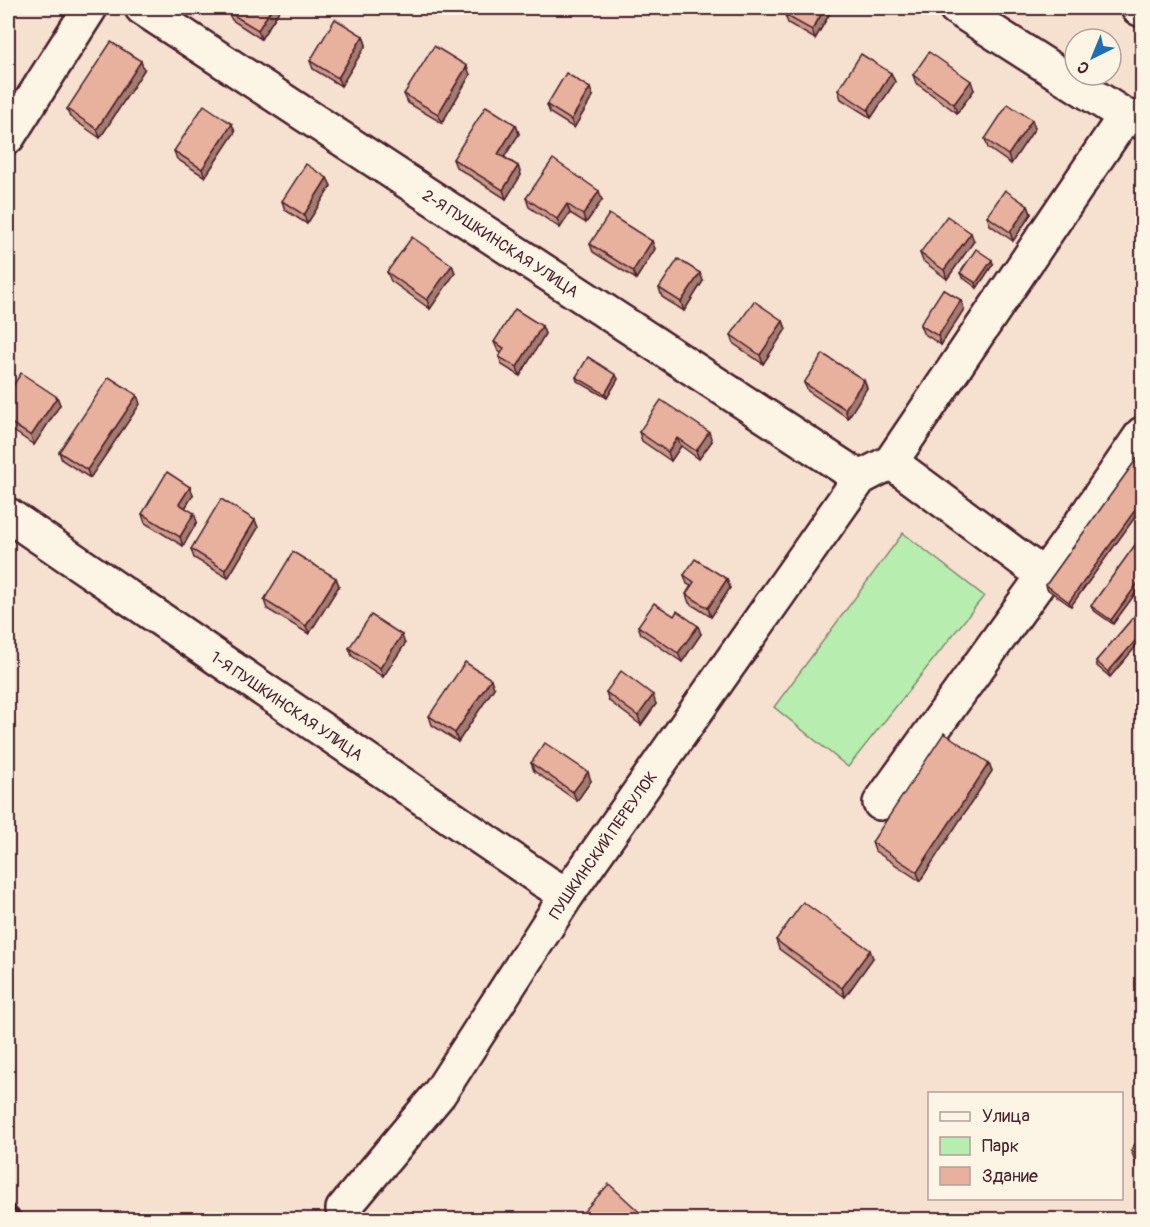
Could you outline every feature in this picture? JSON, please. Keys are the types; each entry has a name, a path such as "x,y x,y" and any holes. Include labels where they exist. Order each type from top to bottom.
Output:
{"street":[{"path":"8,137 90,8"},
{"name":"2-Я ПУШКИНСКАЯ УЛИЦА","path":"142,8 860,478"},
{"path":"860,478 891,462 1134,119 956,8"},
{"path":"1138,8 1143,10"},
{"path":"880,803 1143,434"},
{"path":"891,462 1043,576"},
{"name":"ПУШКИНСКИЙ ПЕРЕУЛОК","path":"344,1209 439,1094 567,895 860,478"},
{"name":"1-Я ПУШКИНСКАЯ УЛИЦА","path":"8,515 567,895"}],"green space":[{"path":"903,533 984,596 848,767 774,707"}],"building":[{"path":"231,8 272,8 258,30 228,12"},
{"path":"789,8 825,8 812,30 785,15"},
{"path":"335,19 363,36 338,78 310,61"},
{"path":"111,42 141,61 97,129 67,109"},
{"path":"434,46 467,66 438,114 404,94"},
{"path":"929,52 971,81 954,104 913,75"},
{"path":"861,54 891,73 868,110 838,90"},
{"path":"566,73 590,88 571,120 547,105"},
{"path":"1008,104 1032,120 1008,155 985,139"},
{"path":"204,105 232,124 202,169 174,151"},
{"path":"486,106 516,125 498,154 518,166 503,190 453,159"},
{"path":"553,159 599,191 583,215 567,204 557,219 526,198"},
{"path":"306,164 327,178 304,215 282,201"},
{"path":"1005,190 1028,206 1010,232 987,216"},
{"path":"609,214 652,241 633,271 590,244"},
{"path":"947,216 971,233 944,270 920,253"},
{"path":"412,237 452,265 427,300 387,272"},
{"path":"976,249 992,260 976,283 960,273"},
{"path":"678,259 700,273 681,302 659,288"},
{"path":"943,289 961,300 938,336 920,325"},
{"path":"754,301 783,321 760,355 731,335"},
{"path":"515,309 542,326 517,367 499,357 504,348 494,342"},
{"path":"823,354 864,380 845,409 804,383"},
{"path":"588,357 616,375 605,394 576,377"},
{"path":"21,373 57,397 31,436 8,421 8,394"},
{"path":"109,377 137,395 87,470 59,452"},
{"path":"661,400 709,432 696,451 677,438 668,452 639,432"},
{"path":"1143,450 1143,499 1069,602 1046,585"},
{"path":"167,472 190,487 179,504 194,513 180,537 142,514"},
{"path":"221,499 255,520 225,570 191,549"},
{"path":"1143,534 1143,576 1111,620 1091,606"},
{"path":"293,552 336,578 306,626 264,600"},
{"path":"695,559 727,579 708,608 686,594 694,582 684,575"},
{"path":"654,603 674,616 677,611 698,626 678,653 638,626"},
{"path":"1143,606 1143,632 1108,672 1096,661"},
{"path":"371,615 402,635 380,668 349,648"},
{"path":"465,662 491,679 455,733 429,716"},
{"path":"621,671 653,695 638,716 606,692"},
{"path":"944,733 989,763 917,872 872,842"},
{"path":"545,743 588,772 573,792 531,763"},
{"path":"803,902 870,950 842,988 776,940"},
{"path":"1143,1133 1143,1157 1131,1150"},
{"path":"609,1184 648,1220 576,1220"}],"railway":[{"path":"8,1202 25,1220"}]}
